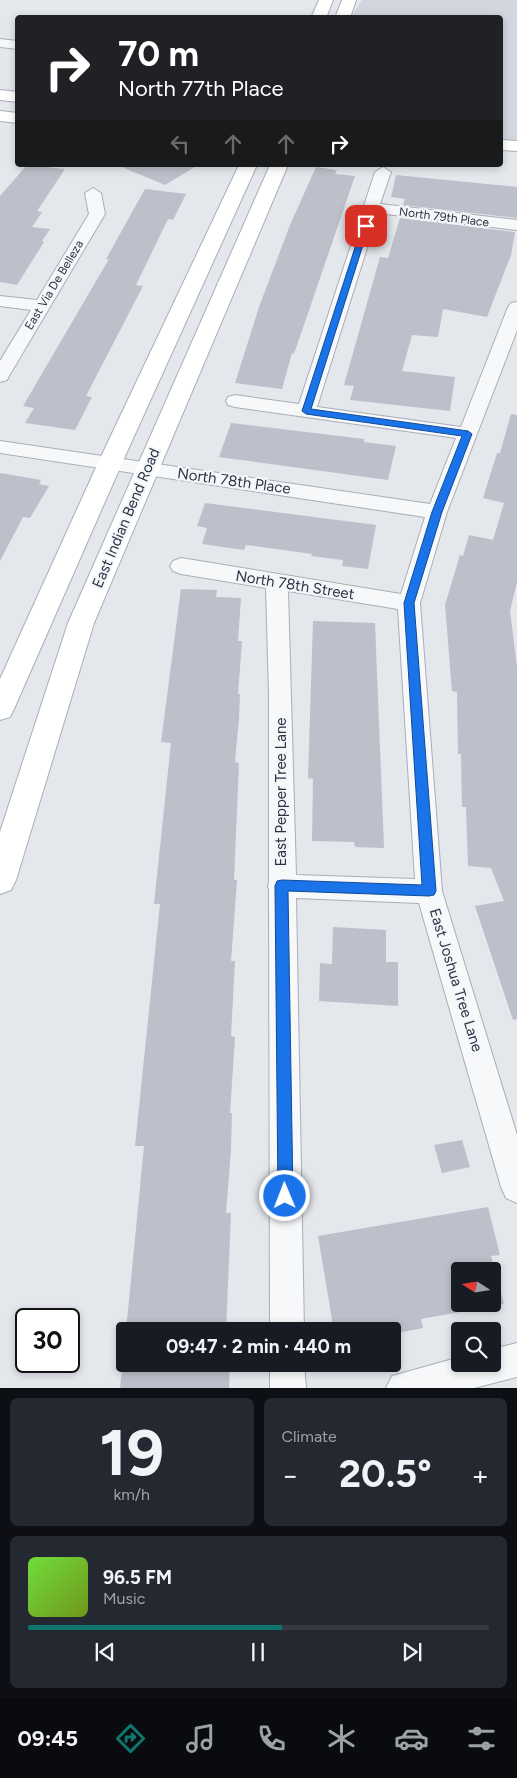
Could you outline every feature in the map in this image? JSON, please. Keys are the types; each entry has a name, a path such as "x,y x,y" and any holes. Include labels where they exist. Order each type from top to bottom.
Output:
{"main road":[{"path":"319,15 326,0"},
{"path":"343,15 349,0"},
{"path":"0,95 15,97"},
{"path":"0,116 15,118"},
{"path":"503,144 517,146"},
{"path":"0,709 110,463 247,167"},
{"name":"East Indian Bend Road","path":"0,880 82,623 147,468 278,167"}],"street":[{"path":"0,43 15,44"},
{"path":"306,411 383,172"},
{"name":"East Via De Belleza","path":"0,376 40,306 97,214 93,193"},
{"name":"North 79th Place","path":"372,208 517,225"},
{"path":"0,300 40,306"},
{"name":"East Joshua Tree Lane","path":"517,307 437,512 409,603 429,891 517,1187"},
{"path":"235,401 468,434"},
{"name":"North 78th Place","path":"0,447 437,512"},
{"name":"North 78th Street","path":"181,566 409,603"},
{"name":"East Pepper Tree Lane","path":"277,582 281,695 287,1322"},
{"path":"282,886 429,891"},
{"path":"404,1388 517,1360"},
{"path":"287,1372 288,1388"}],"shaded area":[{"path":"362,0 517,0 517,140 503,139 503,15 352,15"}],"building":[{"path":"25,167 65,169 37,211 42,212 32,227 50,229 17,285 0,282 0,196"},
{"path":"122,167 195,167 165,185"},
{"path":"316,167 337,170 335,174 355,176 294,354 292,353 282,389 235,383 259,307 290,225"},
{"path":"396,175 517,187 517,218 403,205 405,199 391,197"},
{"path":"145,189 186,194 173,220 168,219 136,285 143,286 86,396 92,397 75,430 25,423 34,408 23,406 109,259 106,259"},
{"path":"400,218 515,232 511,255 487,317 443,309 438,337 412,335 402,371 455,377 450,411 350,400 354,386 344,385 380,257 388,258"},
{"path":"511,414 517,415 517,582 510,611 517,667 517,1019 513,1020 475,906 504,901 491,868 468,866 466,807 462,807 461,754 458,754 457,692 452,691 445,605 460,555 463,556 469,535 493,540 504,503 483,498 497,453 500,453"},
{"path":"231,423 364,439 364,442 396,446 388,480 219,457"},
{"path":"0,473 41,480 39,484 49,486 30,518 23,517 0,561"},
{"path":"205,503 376,525 368,569 342,566 343,560 311,556 312,554 246,545 244,550 202,544 207,528 197,526"},
{"path":"181,589 217,590 216,597 241,598 238,641 242,641 235,762 239,763 234,880 237,880 231,961 235,961 231,1036 235,1037 230,1113 232,1113 231,1149 226,1213 231,1213 226,1322 127,1322 144,1146 135,1146 160,904 154,904 171,743 161,742"},
{"path":"313,621 375,623 384,848 355,847 354,842 312,841 313,779 308,778"},
{"path":"333,927 386,930 386,962 398,962 398,1006 319,1001 320,963 332,964"},
{"path":"462,1140 470,1167 442,1173 434,1145"},
{"path":"488,1207 500,1255 491,1256 493,1262 451,1262 451,1312 460,1312 421,1319 423,1328 401,1332 401,1322 332,1322 318,1236"},
{"path":"501,1293 504,1304 501,1305"},
{"path":"122,1372 230,1372 229,1388 120,1388"}],"route":[{"path":"285,1196 282,886 429,891 409,603 437,512 468,434 306,411 366,226"}]}
